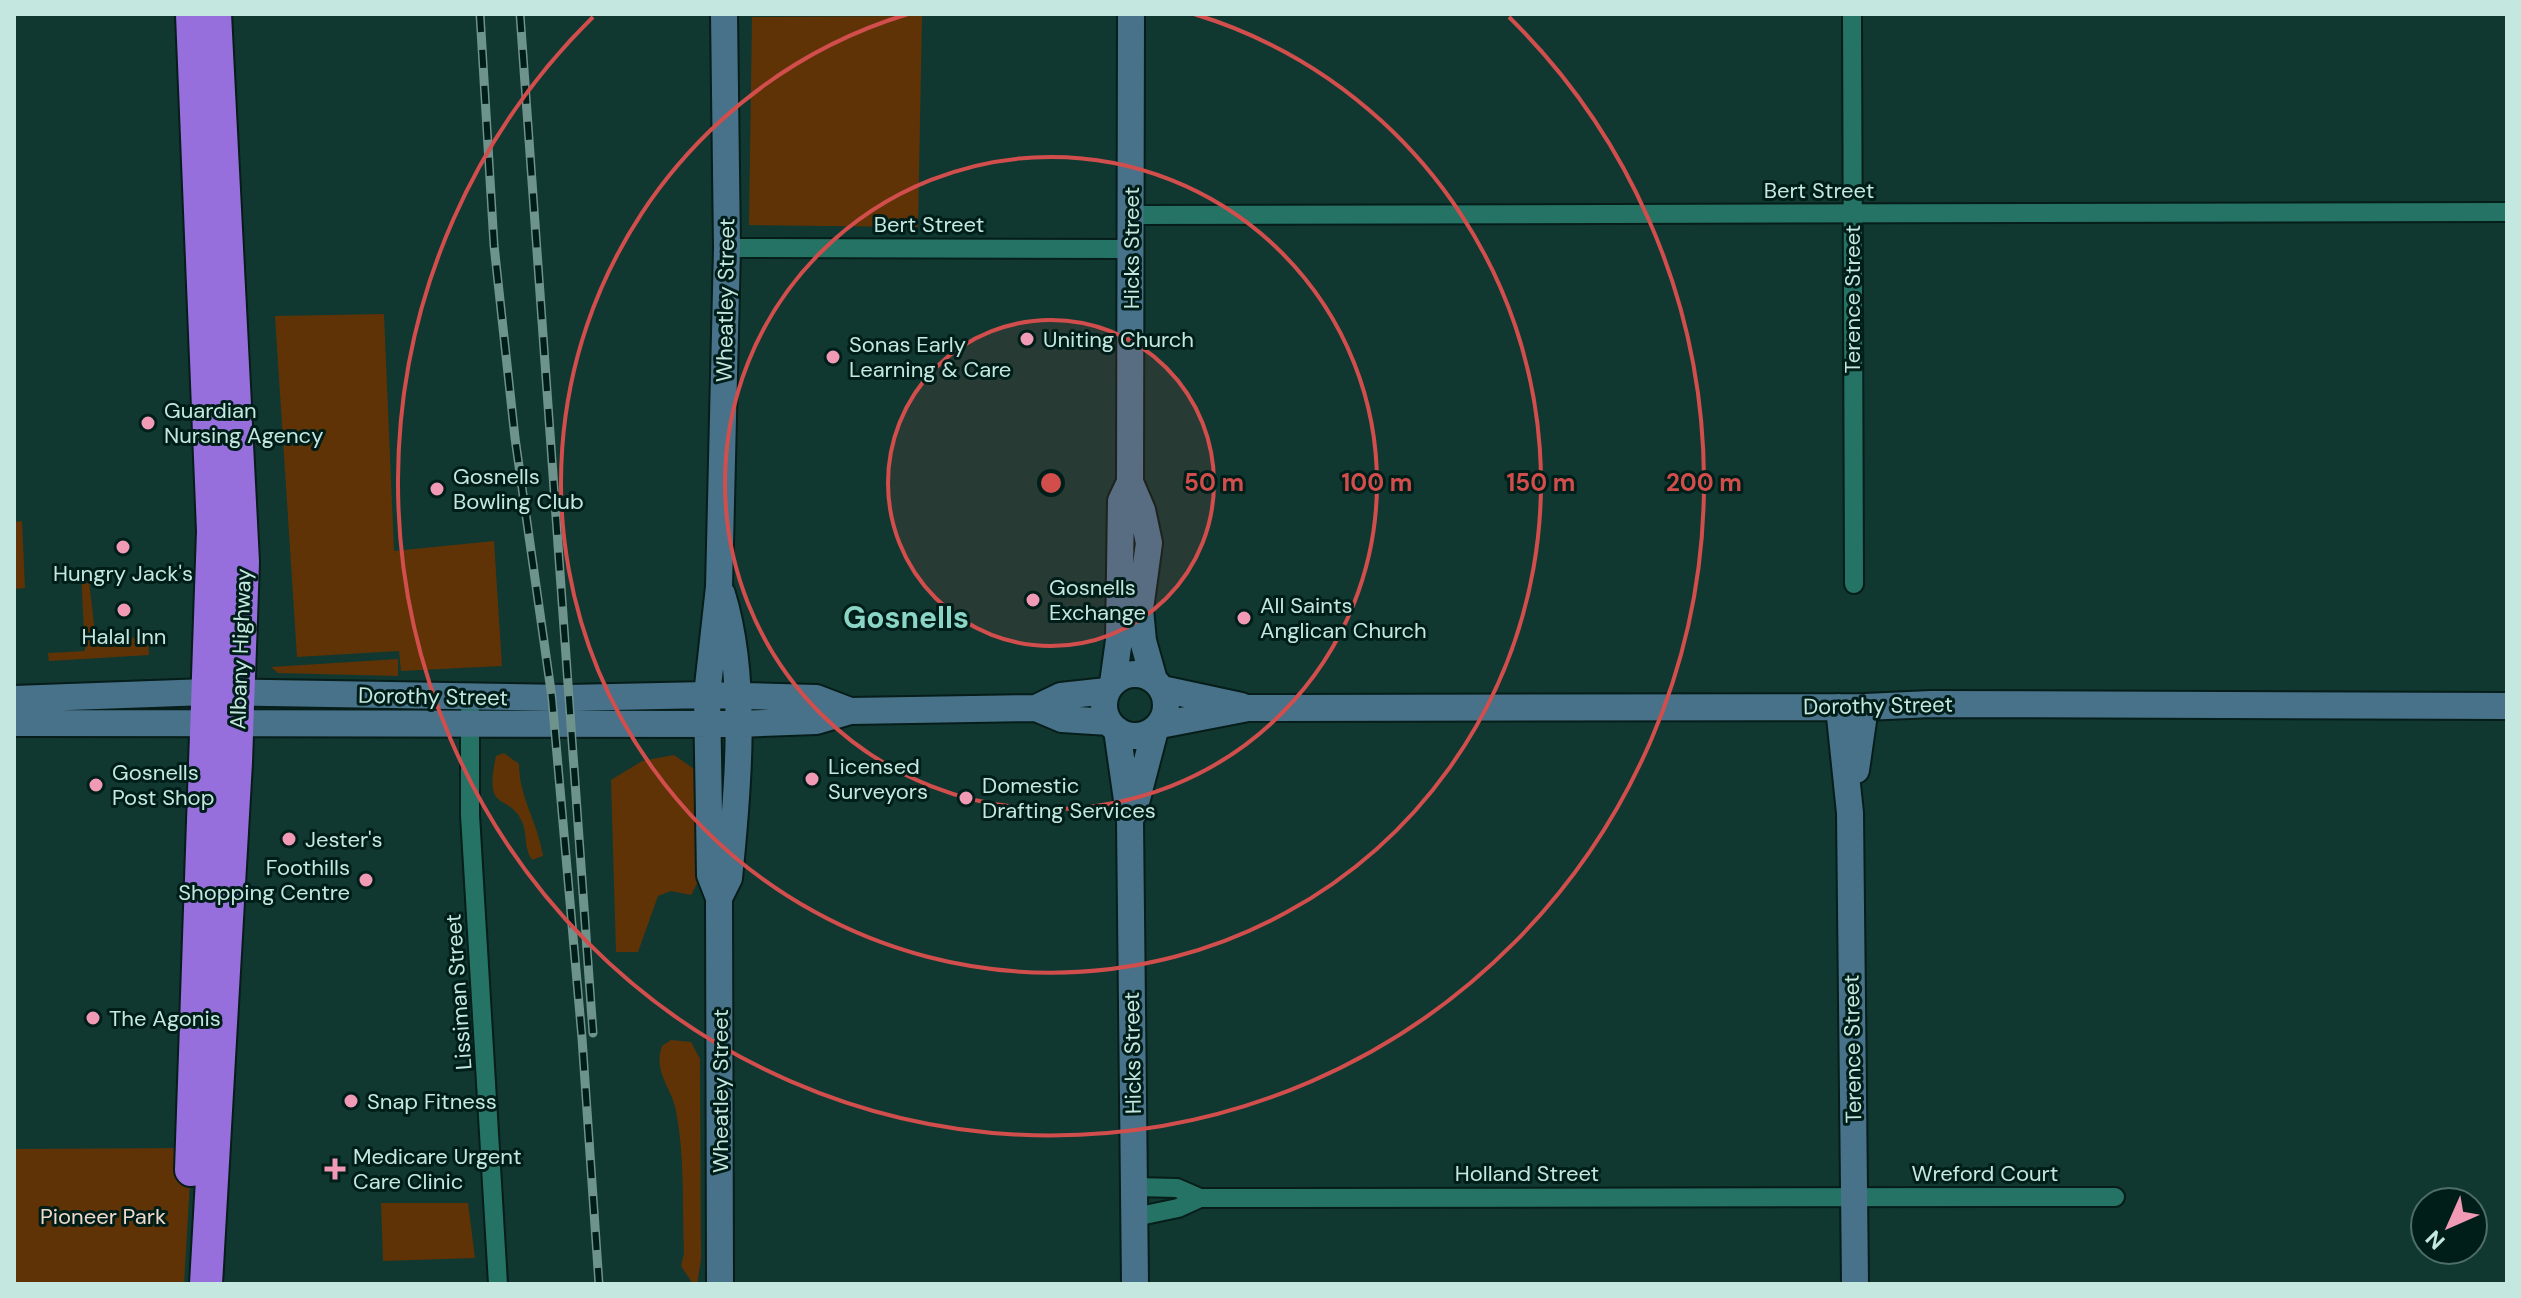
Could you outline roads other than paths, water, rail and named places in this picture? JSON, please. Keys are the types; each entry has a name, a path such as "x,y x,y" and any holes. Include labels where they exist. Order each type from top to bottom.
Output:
{"highway":[{"name":"Albany Highway","path":"192,14 210,387 213,558 222,707 206,1284"},
{"name":"Albany Highway","path":"184,1284 222,707 243,562 215,14"}],"main road":[{"name":"Wheatley Street","path":"720,1284 719,898 710,875 707,695 719,587 727,248 724,14"},
{"name":"Hicks Street","path":"1131,14 1130,482 1142,510 1149,543 1140,609 1143,641 1158,684"},
{"name":"Hicks Street","path":"1110,687 1119,640 1121,501 1130,482"},
{"name":"Wheatley Street","path":"719,587 734,632 737,724 729,878 719,898"},
{"path":"1128,675 1158,684 1167,707 1158,727 1136,737 1113,726 1105,712 1110,687 1128,675"},
{"name":"Dorothy Street","path":"1158,684 1248,708"},
{"name":"Dorothy Street","path":"1036,708 1061,696 1110,687"},
{"name":"Dorothy Street","path":"470,709 707,695 816,698 850,711"},
{"name":"Dorothy Street","path":"14,699 222,707 470,709 707,724 816,721 850,711 1036,708 1062,719 1113,726"},
{"name":"Dorothy Street","path":"1158,727 1248,708 1852,707 1931,704 2507,706"},
{"name":"Dorothy Street","path":"14,723 222,707"},
{"name":"Terence Street","path":"1852,707 1850,813 1855,1284"},
{"name":"Hicks Street","path":"1113,726 1130,821 1135,1284"},
{"name":"Hicks Street","path":"1130,821 1158,727"}],"street":[{"name":"Terence Street","path":"1852,14 1854,584"},
{"name":"Bert Street","path":"1131,215 2507,212"},
{"name":"Bert Street","path":"727,248 1131,249"},
{"name":"Lissiman Street","path":"470,709 470,815 498,1284"},
{"name":"Holland Street","path":"1136,1187 1177,1188 1200,1198 1854,1198"},
{"name":"Wreford Court","path":"1854,1198 2115,1197"},
{"name":"Holland Street","path":"1135,1217 1178,1208 1200,1198"}],"railway":[{"path":"480,14 494,245 515,438 552,698 582,1038 599,1284"},
{"path":"520,14 593,1033"}],"place":[{"name":"Uniting Church","path":"1027,339"},
{"name":"Sonas Early Learning & Care","path":"833,357"},
{"name":"Guardian Nursing Agency","path":"148,423"},
{"name":"Gosnells Bowling Club","path":"437,489"},
{"name":"Hungry Jack's","path":"123,547"},
{"name":"Gosnells Exchange","path":"1033,600"},
{"name":"Halal Inn","path":"124,610"},
{"name":"All Saints Anglican Church","path":"1244,618"},
{"name":"Licensed Surveyors","path":"812,779"},
{"name":"Gosnells Post Shop","path":"96,785"},
{"name":"Domestic Drafting Services","path":"966,798"},
{"name":"Jester's","path":"289,839"},
{"name":"Foothills Shopping Centre","path":"366,880"},
{"name":"The Agonis","path":"93,1018"},
{"name":"Snap Fitness","path":"351,1101"},
{"name":"Medicare Urgent Care Clinic","path":"335,1169"}],"district":[{"name":"Gosnells","path":"906,618"}],"park label":[{"name":"Pioneer Park","path":"103,1216"}]}
